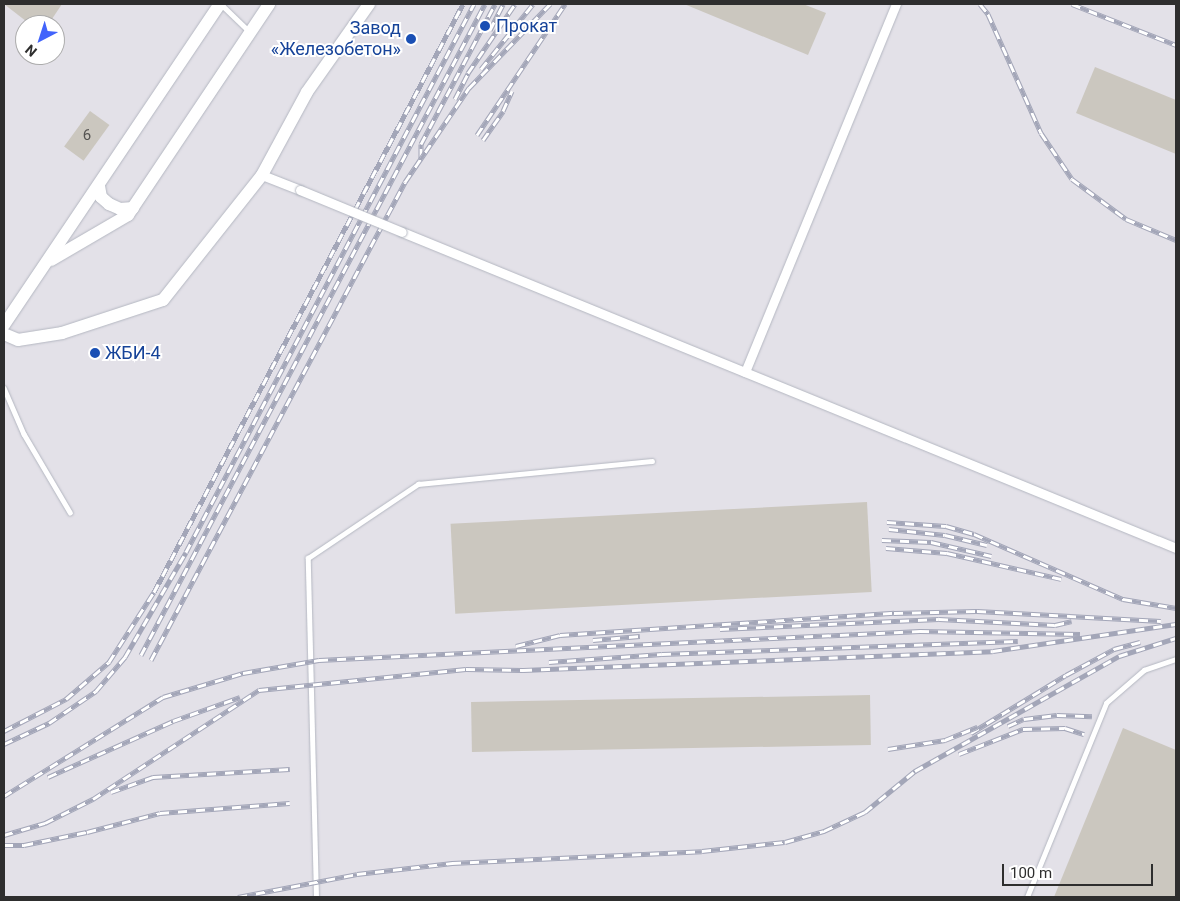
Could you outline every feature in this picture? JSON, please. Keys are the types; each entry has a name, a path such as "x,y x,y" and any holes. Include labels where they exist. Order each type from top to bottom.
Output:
{"street":[{"path":"4,325 221,4"},
{"path":"47,262 128,215 269,4"},
{"path":"4,334 18,340 62,332 163,300 262,175 307,92 369,4"},
{"path":"745,372 896,4"},
{"path":"262,175 1176,548"},
{"path":"99,186 101,197 109,204 120,209 133,208"}],"lane":[{"path":"221,4 250,32"},
{"path":"4,388 24,434 70,512"},
{"path":"316,897 308,558 418,484 652,461"},
{"path":"1028,897 1106,703 1144,670 1176,659"}],"shaded area":[{"path":"4,4 1176,4 1176,897 4,897"}],"building":[{"path":"4,4 62,4 55,15 18,15"},
{"path":"684,4 803,4 826,13 808,55"},
{"path":"1095,67 1176,100 1176,154 1076,113"},
{"path":"90,111 109,125 84,161 64,147"},
{"path":"867,502 872,592 455,614 451,524"},
{"path":"870,695 871,745 472,752 471,702"},
{"path":"1123,728 1176,750 1176,897 1054,897"}],"railway":[{"path":"4,731 66,699 109,662 154,592 463,4"},
{"path":"4,744 49,723 96,691 125,657 186,552 474,4"},
{"path":"141,655 485,4"},
{"path":"421,158 421,144 495,4"},
{"path":"490,30 503,4"},
{"path":"455,99 468,73 515,4"},
{"path":"481,69 533,4"},
{"path":"151,660 405,182 469,88 550,4"},
{"path":"477,135 565,4"},
{"path":"980,4 988,14 1041,133 1072,179 1126,219 1176,240"},
{"path":"1072,4 1176,45"},
{"path":"483,140 503,111 512,91"},
{"path":"887,522 946,526 974,534 1123,599 1176,608"},
{"path":"889,529 945,535 987,545"},
{"path":"882,540 931,542 991,556"},
{"path":"886,548 947,553 1061,579"},
{"path":"516,646 560,635 894,613 977,611 1161,621"},
{"path":"720,629 939,619 1055,625 1072,621"},
{"path":"4,835 45,823 93,799 259,690 466,669 523,670 993,651 1176,624"},
{"path":"4,796 163,697 243,673 319,660 920,631 1080,634"},
{"path":"593,640 640,636"},
{"path":"238,897 357,874 452,863 702,851 785,842 824,831 865,812 915,771 1119,656 1176,638"},
{"path":"549,662 662,654 1018,641"},
{"path":"971,733 1066,675 1114,649 1140,642"},
{"path":"48,777 173,721 240,697"},
{"path":"1008,726 1024,719 1057,715 1092,716"},
{"path":"888,749 945,740 977,727"},
{"path":"959,754 1023,729 1065,728 1084,734"},
{"path":"111,792 153,777 290,769"},
{"path":"4,845 24,845 87,832 160,813 290,803"}],"place":[{"name":"Прокат","path":"485,26"},
{"name":"Завод «Железобетон»","path":"411,39"},
{"name":"ЖБИ-4","path":"95,353"}]}
